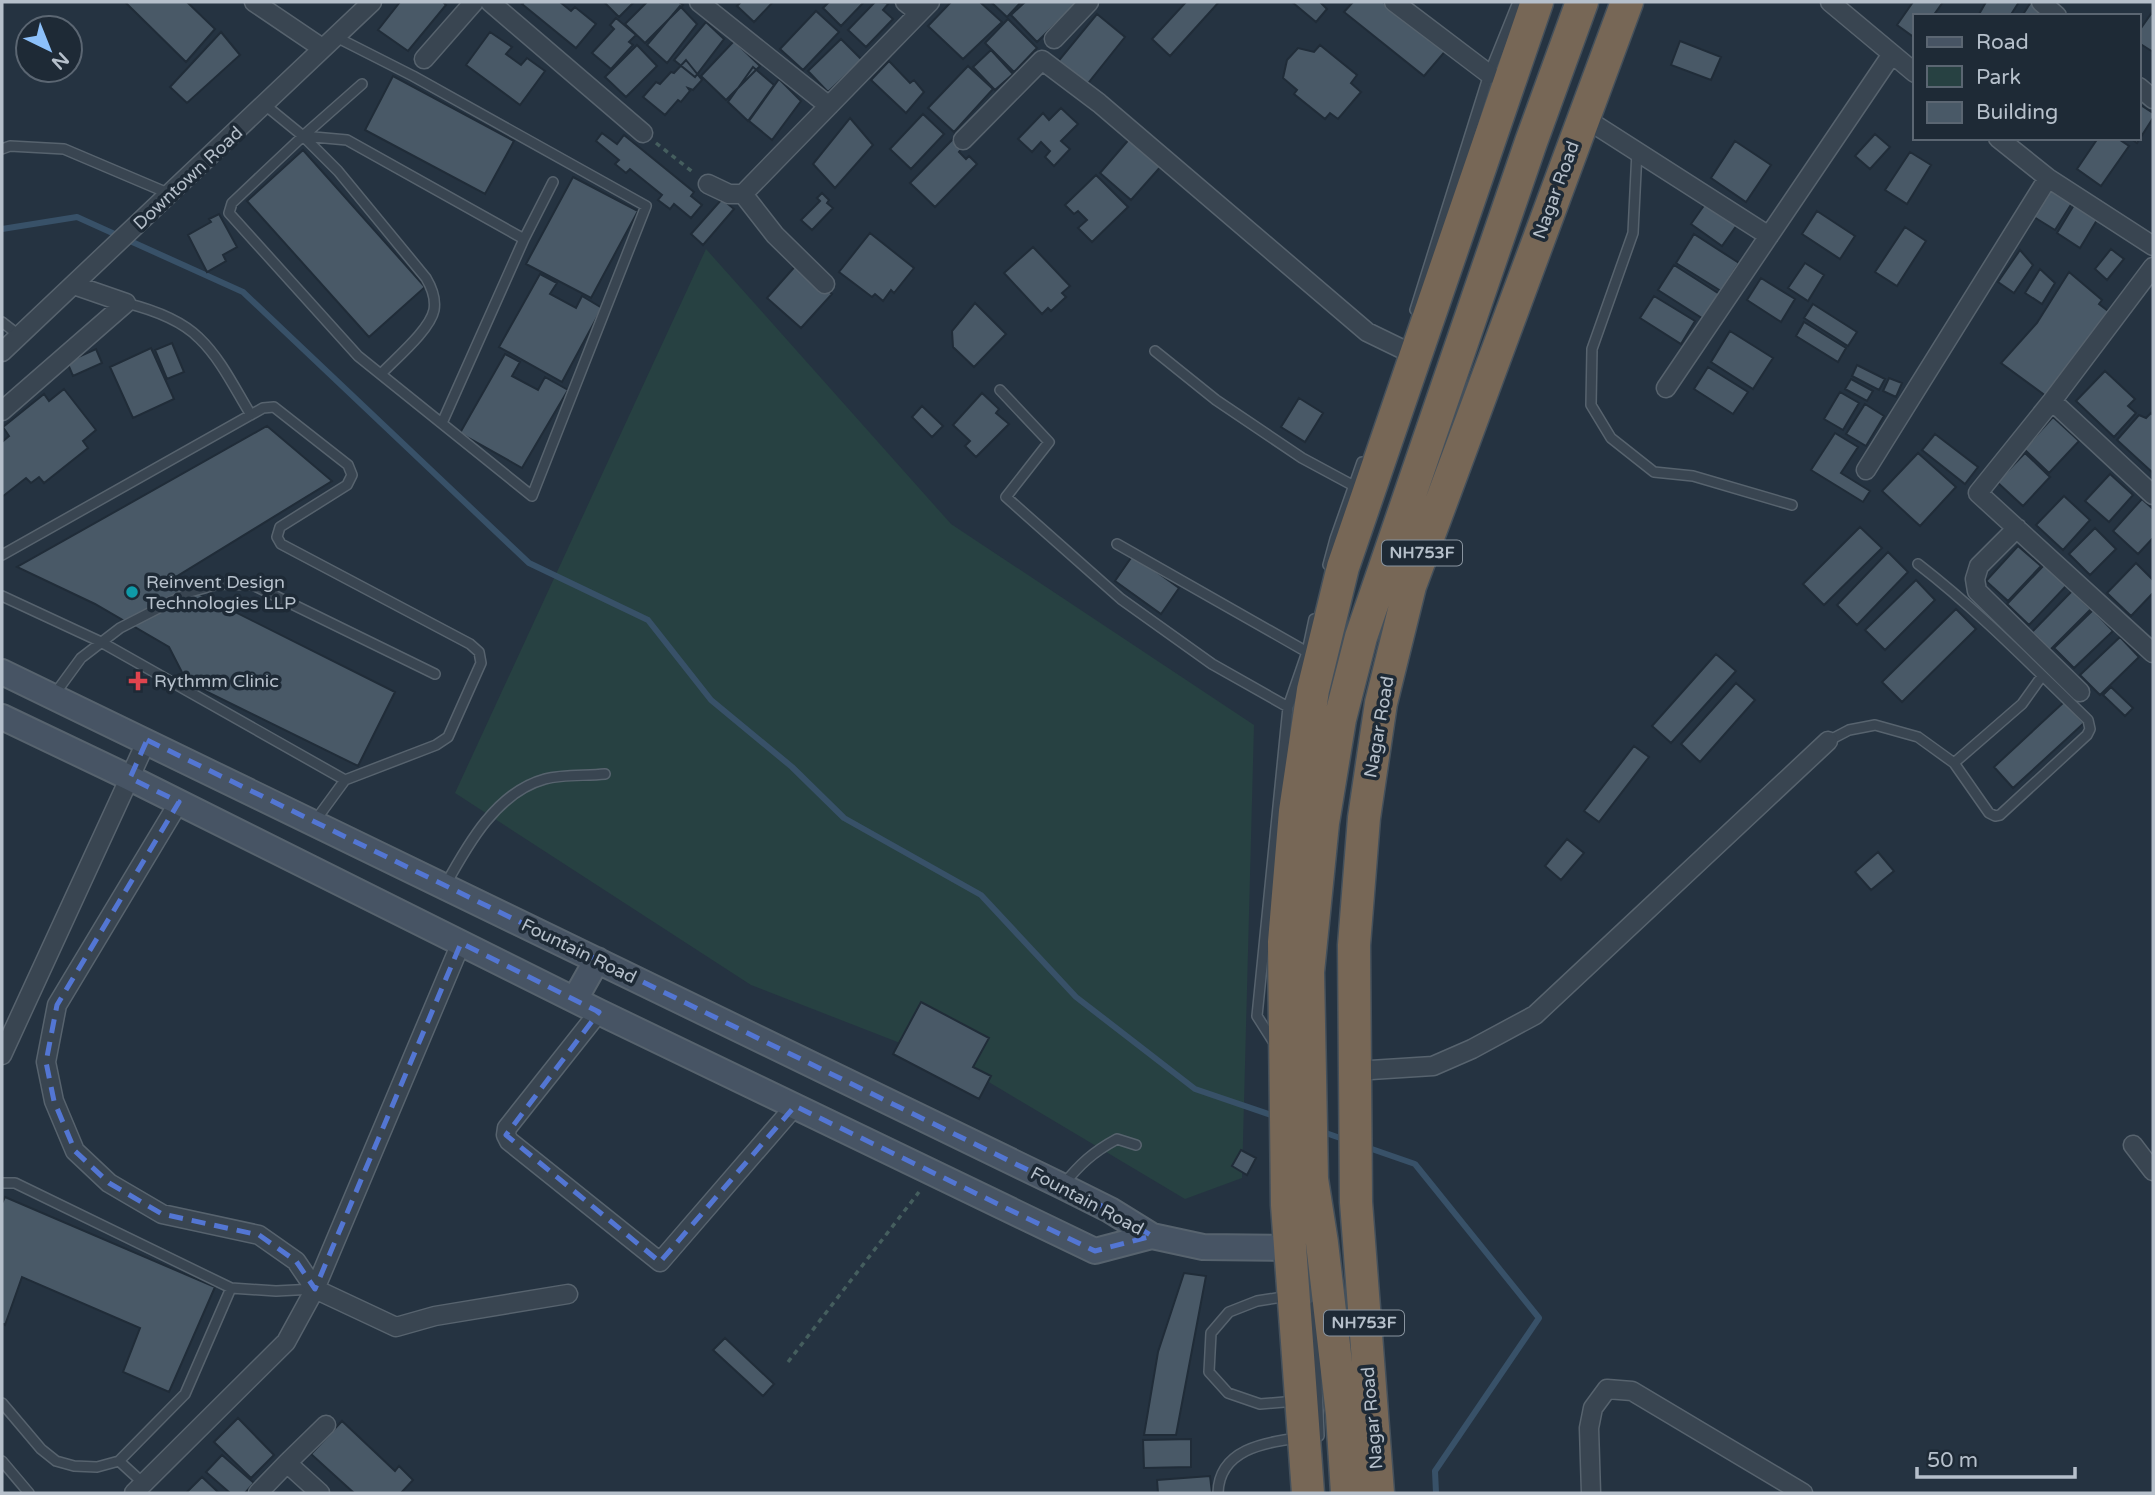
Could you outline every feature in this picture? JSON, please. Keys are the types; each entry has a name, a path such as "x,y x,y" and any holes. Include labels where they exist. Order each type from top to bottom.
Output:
{"highway":[{"path":"1347,1493 1342,1415 1322,1243 1312,1179 1286,1062 1284,942 1296,811 1313,690 1343,567 1537,2"},
{"path":"1308,1493 1312,1443 1301,1401 1287,1205 1298,1125 1308,972 1323,823 1340,719 1361,637 1386,562 1582,2"},
{"name":"Nagar Road","path":"1378,1493 1363,1307 1356,1144 1353,945 1364,818 1381,703 1410,586 1627,2"},
{"path":"1322,1243 1363,1307"}],"street":[{"path":"254,2 329,43"},
{"name":"Downtown Road","path":"2,352 372,2"},
{"path":"424,59 474,2"},
{"path":"490,2 643,133"},
{"path":"699,2 829,106"},
{"path":"708,184 729,194 743,194 925,8 905,2"},
{"path":"1054,39 1089,2"},
{"path":"1394,2 1489,74"},
{"path":"1830,2 1913,71"},
{"path":"2041,2 2055,14"},
{"path":"1666,388 1892,54"},
{"path":"963,139 1042,60 1099,103 1367,332 1402,349"},
{"path":"1583,117 1769,236"},
{"path":"2001,140 2049,178 2153,246"},
{"path":"1866,470 2049,178"},
{"path":"743,194 775,235 825,284"},
{"path":"2153,267 2052,401 1978,493 2153,653"},
{"path":"2,411 125,303 74,285"},
{"path":"2052,401 2153,495"},
{"path":"2017,528 1979,566 1975,579 1977,591 2080,692"},
{"name":"Fountain Road","path":"2,672 1062,1186 1110,1210 1152,1236 1203,1247 1290,1248"},
{"name":"Fountain Road","path":"2,717 179,802 599,1012 1095,1251 1152,1236"},
{"path":"2,1055 147,740"},
{"path":"1355,1071 1433,1066 1472,1049 1535,1015 1828,741"},
{"path":"179,802 57,1005 46,1062 54,1101 75,1151 109,1183 162,1214 259,1235 296,1261 315,1289 396,1327 435,1316 568,1294"},
{"path":"139,1488 286,1342 315,1289 461,943"},
{"path":"575,999 597,960"},
{"path":"599,1012 507,1128 506,1135 509,1141 660,1262 795,1106"},
{"path":"2133,1145 2153,1171"},
{"path":"1591,1493 1589,1429 1593,1408 1607,1389 1632,1391 1803,1493"},
{"path":"258,1493 326,1425"},
{"path":"287,1463 320,1493"}],"lane":[{"path":"1411,323 1489,74 1518,2"},
{"path":"329,43 425,82 646,206 532,496 358,356 229,213 232,203 362,84"},
{"path":"265,105 303,136 338,171 426,278 434,292 434,310 428,323 381,374"},
{"path":"303,136 347,140 524,239"},
{"path":"2,149 10,146 64,149 170,194"},
{"path":"1637,151 1633,233 1592,349 1591,405 1611,438 1654,472 1693,476 1792,505"},
{"path":"442,423 524,239 553,182"},
{"path":"125,303 181,324 199,337 251,415"},
{"path":"2,322 20,336"},
{"path":"1155,351 1216,400 1302,458 1354,486"},
{"path":"1000,390 1049,442 1006,497 1121,599 1212,664 1288,707"},
{"path":"2,555 262,408 274,407 351,469 351,480 347,485 280,527 277,537 281,544 470,644 479,652 481,663 447,737 436,745 345,780 314,822"},
{"path":"1325,577 1335,539 1367,449"},
{"path":"1117,544 1307,652"},
{"path":"1828,741 1849,730 1875,725 1918,737 1954,763 1989,813 1994,816 2000,815 2087,735 2090,729 2088,720 1956,593 1918,564"},
{"path":"53,696 80,658 101,642 150,611 190,592 219,584 253,585 435,674"},
{"path":"2,596 101,642 345,780"},
{"path":"1286,1062 1257,1016 1288,707 1307,652 1315,614"},
{"path":"1954,763 2022,704 2042,676"},
{"path":"445,886 471,838 492,814 516,794 545,779 605,774"},
{"path":"1062,1186 1081,1162 1102,1147 1117,1139 1136,1145"},
{"path":"2,1183 15,1183 231,1288 315,1289"},
{"path":"1218,1493 1218,1478 1227,1463 1249,1449 1283,1440 1312,1443 1314,1301 1322,1243"},
{"path":"2,1403 41,1448 56,1461 74,1466 97,1467 118,1461 185,1394 231,1288"},
{"path":"1293,1295 1257,1301 1229,1312 1211,1333 1209,1372 1228,1393 1260,1404 1301,1401"},
{"path":"2,1461 29,1493"},
{"path":"118,1461 139,1488"}],"path":[{"path":"643,133 708,184"},
{"path":"788,1362 934,1173"}],"highlighted area":[{"path":"147,740 1110,1210 1152,1236 1095,1251 795,1106 660,1262 506,1135 599,1012 461,943 315,1289 296,1261 259,1235 162,1214 109,1183 75,1151 54,1101 46,1062 57,1005 179,802 130,778"}],"green space":[{"path":"706,249 951,524 1254,725 1242,1178 1185,1199 967,1069 751,985 455,793"}],"building":[{"path":"125,2 187,2 215,29 186,62"},
{"path":"400,2 443,2 446,5 408,51 378,30"},
{"path":"560,2 571,11 575,7 596,24 576,48 522,4"},
{"path":"604,2 634,2 619,17"},
{"path":"647,2 679,2 683,5 645,43 625,24"},
{"path":"741,2 773,2 754,22 737,6"},
{"path":"829,2 864,2 841,26 823,8"},
{"path":"875,2 889,3 883,10 893,19 866,47 848,30"},
{"path":"951,2 980,2 1002,22 963,59 928,26"},
{"path":"991,2 1021,2 1007,17"},
{"path":"1025,2 1078,2 1037,42 1011,15"},
{"path":"1186,2 1219,2 1170,56 1152,39"},
{"path":"1292,2 1320,2 1327,9 1316,22"},
{"path":"1353,2 1383,2 1432,42 1435,38 1448,48 1424,76 1344,12"},
{"path":"1913,2 1943,2 1934,14 1913,14 1913,37 1897,25"},
{"path":"1986,2 2019,2 2011,14 1979,14"},
{"path":"2031,2 2046,14 2023,14"},
{"path":"680,6 697,24 667,63 647,45"},
{"path":"816,11 839,32 803,70 780,49"},
{"path":"2153,11 2153,52 2141,44 2141,28"},
{"path":"1097,14 1125,37 1085,87 1056,64"},
{"path":"616,18 636,35 629,42 633,45 611,69 592,53 614,29 610,25"},
{"path":"1008,19 1037,48 1014,72 985,43"},
{"path":"706,22 724,39 695,77 674,60"},
{"path":"221,32 240,55 187,103 170,87"},
{"path":"490,32 512,47 506,54 521,65 527,58 545,71 520,105 466,65"},
{"path":"841,39 862,60 828,92 808,71"},
{"path":"734,41 760,66 726,100 701,76"},
{"path":"1680,41 1721,57 1711,80 1671,65"},
{"path":"637,45 657,66 626,97 605,77"},
{"path":"1320,45 1357,75 1351,83 1361,92 1338,119 1330,113 1325,119 1294,94 1297,90 1283,78 1287,60 1298,48 1314,52"},
{"path":"991,50 1013,74 995,90 973,67"},
{"path":"686,60 702,80 693,90 688,88 690,91 681,102 678,100 665,115 643,97 656,82 660,84"},
{"path":"889,61 910,83 914,80 924,92 906,113 871,80"},
{"path":"968,66 993,89 954,132 928,108"},
{"path":"753,67 774,85 748,121 728,102"},
{"path":"393,76 514,141 485,194 365,130"},
{"path":"779,79 801,101 772,140 749,121"},
{"path":"2141,105 2153,113 2153,118 2141,137"},
{"path":"1061,108 1078,124 1061,141 1070,149 1054,166 1045,157 1050,151 1041,142 1032,152 1018,139 1043,113 1049,120"},
{"path":"923,114 944,134 911,169 890,149"},
{"path":"850,118 873,145 835,188 813,164"},
{"path":"602,133 617,144 624,135 694,192 691,196 702,205 691,218 674,204 670,209 658,200 662,195 630,169 626,173 615,164 619,160 596,141"},
{"path":"1875,134 1890,147 1870,169 1855,156"},
{"path":"1131,137 1163,164 1131,200 1100,173"},
{"path":"953,139 962,148 959,152 966,159 969,156 977,164 935,207 910,183"},
{"path":"2097,140 2120,140 2129,146 2101,186 2077,169"},
{"path":"1735,141 1771,165 1746,202 1711,178"},
{"path":"303,150 425,287 369,337 247,201"},
{"path":"1910,152 1931,165 1907,204 1885,190"},
{"path":"1096,175 1128,207 1092,242 1078,228 1087,220 1078,211 1074,214 1065,205"},
{"path":"573,177 638,211 591,298 526,264"},
{"path":"2051,190 2072,203 2055,230 2034,217"},
{"path":"822,193 833,208 812,230 801,220 820,201 817,198"},
{"path":"722,199 734,209 703,245 691,234"},
{"path":"1705,204 1737,225 1722,246 1691,224"},
{"path":"2074,205 2097,220 2080,248 2057,233"},
{"path":"1817,211 1855,236 1840,259 1802,234"},
{"path":"219,214 237,247 223,255 226,261 207,272 188,235 211,222 209,219"},
{"path":"1905,227 1926,241 1897,286 1875,272"},
{"path":"870,233 914,268 894,293 891,290 883,301 875,294 872,297 839,272"},
{"path":"1694,234 1739,263 1721,291 1676,263"},
{"path":"1033,247 1070,286 1062,293 1066,297 1051,311 1048,308 1042,314 1004,273"},
{"path":"2111,249 2124,259 2107,280 2095,269"},
{"path":"2020,250 2033,265 2014,293 1998,282"},
{"path":"798,263 832,294 801,328 767,298"},
{"path":"1805,263 1824,275 1808,301 1788,288"},
{"path":"1674,265 1721,295 1705,320 1658,290"},
{"path":"2040,269 2055,283 2042,304 2025,293"},
{"path":"2069,272 2102,300 2099,304 2108,311 2111,308 2116,312 2050,399 2001,363 2037,323"},
{"path":"540,274 557,283 550,294 576,308 582,296 602,308 562,382 499,347"},
{"path":"1761,278 1795,299 1781,322 1747,300"},
{"path":"1654,296 1695,321 1681,344 1640,318"},
{"path":"975,303 1006,334 974,367 953,347 952,331"},
{"path":"1813,304 1857,332 1848,346 1804,318"},
{"path":"1804,322 1846,348 1838,362 1796,336"},
{"path":"1730,331 1773,358 1753,389 1711,362"},
{"path":"172,343 184,372 167,379 155,350"},
{"path":"151,348 174,399 133,418 110,367"},
{"path":"96,349 102,363 73,376 67,362"},
{"path":"505,354 520,362 512,376 538,390 545,377 568,390 522,468 460,433"},
{"path":"1857,365 1885,379 1879,390 1852,376"},
{"path":"1708,367 1748,392 1733,414 1694,389"},
{"path":"2105,371 2135,399 2128,406 2136,413 2114,437 2076,401"},
{"path":"1889,378 1902,383 1896,397 1883,391"},
{"path":"1851,379 1873,391 1867,401 1845,389"},
{"path":"64,389 96,430 83,441 88,448 44,483 39,477 31,483 26,478 2,497 2,442 9,436 3,427 44,394 49,401"},
{"path":"1840,392 1859,403 1843,430 1824,419"},
{"path":"982,393 999,409 996,413 1009,424 976,457 965,446 970,441 953,425"},
{"path":"1299,398 1323,413 1305,442 1281,427"},
{"path":"1865,404 1884,416 1866,446 1846,434"},
{"path":"922,406 943,426 932,437 912,417"},
{"path":"2151,413 2153,473 2117,440 2139,415 2146,418"},
{"path":"2053,417 2079,441 2049,473 2024,449"},
{"name":"Reinvent Design Technologies LLP","path":"267,426 332,481 171,580 395,692 358,766 187,682 169,647 95,604 17,567"},
{"path":"1835,433 1858,447 1841,473 1870,491 1863,502 1811,470"},
{"path":"1935,434 1978,467 1965,484 1922,450"},
{"path":"1918,453 1956,487 1920,526 1882,491"},
{"path":"2025,453 2050,477 2023,506 1997,482"},
{"path":"2110,474 2133,495 2109,522 2085,501"},
{"path":"2064,496 2090,520 2063,550 2036,525"},
{"path":"2142,499 2153,509 2153,538 2138,554 2113,531"},
{"path":"1860,527 1882,548 1824,605 1803,584"},
{"path":"2095,528 2116,549 2090,575 2069,554"},
{"path":"2018,546 2041,566 2008,601 1986,581"},
{"path":"1888,552 1908,572 1857,625 1837,605"},
{"path":"1133,555 1179,588 1161,614 1115,581"},
{"path":"2136,563 2153,580 2153,593 2131,616 2107,593"},
{"path":"2045,564 2067,585 2029,625 2007,604"},
{"path":"1916,580 1935,600 1885,650 1865,630"},
{"path":"2072,591 2091,609 2050,650 2032,632"},
{"path":"1956,609 1976,629 1902,702 1882,682"},
{"path":"2093,610 2113,631 2074,668 2054,648"},
{"path":"2120,637 2139,657 2100,695 2080,675"},
{"path":"1716,654 1736,671 1671,743 1652,726"},
{"path":"1736,683 1755,700 1700,762 1681,744"},
{"path":"2111,687 2133,708 2125,716 2103,695"},
{"path":"2064,702 2084,723 2013,788 1994,767"},
{"path":"1634,746 1649,757 1599,822 1584,811"},
{"path":"1567,839 1584,853 1561,880 1545,866"},
{"path":"1878,852 1894,871 1871,890 1855,872"},
{"path":"921,1002 989,1038 973,1067 991,1076 979,1099 893,1054"},
{"path":"1241,1150 1256,1158 1247,1175 1232,1166"},
{"path":"5,1197 215,1287 169,1392 123,1372 140,1328 22,1277 5,1325 2,1323 2,1203"},
{"path":"1184,1273 1206,1276 1176,1435 1144,1435 1158,1352"},
{"path":"725,1338 774,1384 763,1396 713,1350"},
{"path":"238,1418 274,1455 251,1478 214,1442"},
{"path":"342,1421 395,1471 399,1466 413,1480 401,1493 354,1493 311,1454"},
{"path":"1191,1439 1191,1467 1144,1468 1143,1440"},
{"path":"222,1455 254,1483 245,1493 230,1493 206,1472"},
{"path":"1210,1476 1212,1493 1158,1493 1157,1480"},
{"path":"202,1477 219,1493 187,1492"}],"waterway":[{"path":"2,229 77,217 243,292 529,563 648,620 711,700 792,767 844,818 981,895 1076,997 1195,1089 1277,1117"},
{"path":"1320,1131 1346,1140"},
{"path":"1366,1147 1415,1164 1539,1318 1435,1471 1436,1493"}],"place":[{"name":"Reinvent Design Technologies LLP","path":"132,592"},
{"name":"Rythmm Clinic","path":"138,681"}]}
